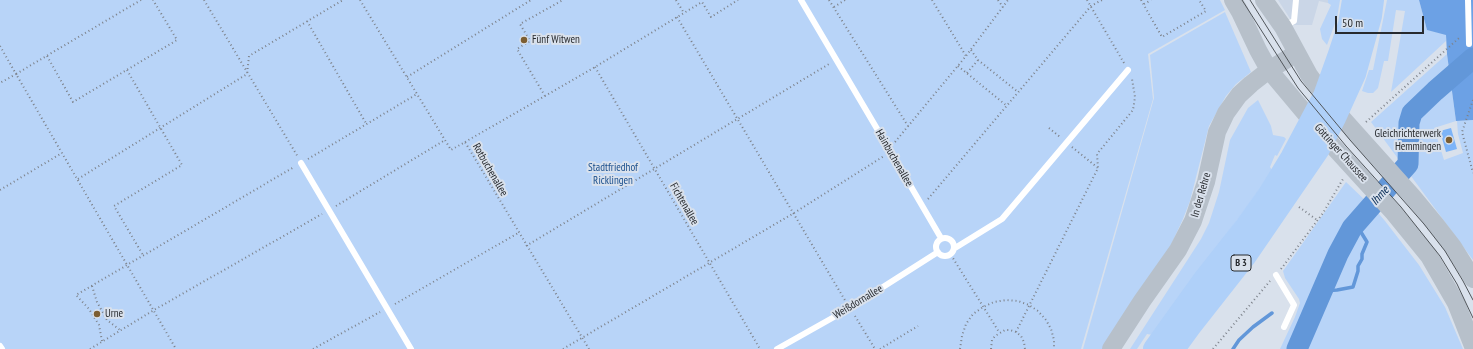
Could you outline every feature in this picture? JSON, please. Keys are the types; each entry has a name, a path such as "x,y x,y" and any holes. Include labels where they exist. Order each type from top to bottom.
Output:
{"highway":[{"name":"B 3","path":"1174,349 1245,257 1297,166 1339,54 1353,0"},
{"name":"B 3","path":"1154,349 1205,278 1269,194 1297,166 1319,149 1355,74 1374,0"}],"street":[{"name":"Göttinger Chaussee","path":"1233,0 1269,70 1331,144 1394,213 1429,256 1456,303 1473,346"},
{"path":"1264,0 1283,27 1309,75 1334,109 1412,196 1453,247 1473,279"},
{"name":"In der Rehre","path":"1111,349 1142,301 1178,250 1193,222 1206,182 1217,132 1226,113 1239,95 1269,70 1297,53"}],"lane":[{"name":"Hainbuchenallee","path":"801,0 941,238"},
{"path":"1283,27 1294,21 1296,0"},
{"path":"1468,0 1469,44"},
{"path":"955,248 952,239 946,237 941,238 937,242 936,247 938,252 942,255 950,255 955,248 1002,219 1128,70"},
{"path":"301,163 410,349"},
{"name":"Weißdornallee","path":"777,349 850,308 938,252"},
{"path":"1276,275 1294,305 1284,327"}],"path":[{"path":"0,84 141,0"},
{"path":"47,56 73,102 177,40 153,0"},
{"path":"204,0 301,163"},
{"path":"247,74 249,56 343,0"},
{"path":"90,349 154,310 329,210 445,140 360,0"},
{"path":"407,77 531,0"},
{"path":"545,96 516,49 530,40 520,24 563,0"},
{"path":"676,0 684,13"},
{"path":"465,142 595,67 684,13 701,1 711,17 738,0"},
{"path":"829,0 908,126"},
{"path":"834,7 844,0"},
{"path":"932,0 966,56"},
{"path":"998,0 1003,7"},
{"path":"563,349 794,213 883,158 966,56 1008,0"},
{"path":"1016,332 1098,168 1097,154 1133,110 1135,97 1132,80 1128,70 1088,0"},
{"path":"922,206 1091,6 1102,0"},
{"path":"1141,0 1162,37 1206,11 1199,0"},
{"path":"1143,5 1151,0"},
{"path":"677,17 875,349"},
{"path":"307,21 367,125"},
{"path":"1362,125 1468,30"},
{"path":"0,46 176,349"},
{"path":"970,50 978,60 1018,92"},
{"path":"526,246 836,60"},
{"path":"967,73 978,60"},
{"path":"958,66 1007,106"},
{"name":"Fichtenallee","path":"595,67 760,349"},
{"path":"127,70 182,165 114,206 144,255"},
{"path":"78,179 247,74"},
{"path":"102,341 99,325 89,309 76,295 367,125 417,94"},
{"path":"1473,100 1462,132 1473,173"},
{"name":"Rotbuchenallee","path":"445,140 451,150 465,142 518,233 589,349"},
{"path":"0,190 62,152"},
{"path":"1213,349 1276,275 1317,220 1352,167"},
{"path":"1297,206 1317,220"},
{"path":"313,349 387,309 518,233"},
{"path":"950,255 999,332"},
{"path":"92,286 97,302 107,320 120,330"},
{"path":"960,349 966,324 973,314 994,302 1006,300 1018,301 1029,305 1038,311 1046,320 1051,329 1054,340 1054,349"},
{"path":"880,349 918,326"},
{"path":"991,349 992,340 999,332 1010,330 1021,336 1025,349"}],"shaded area":[{"path":"1278,0 1328,0 1328,3 1319,1 1312,25 1294,25"},
{"path":"1419,0 1473,0 1473,120 1456,121 1447,54 1446,35 1427,30"}],"green space":[{"name":"Stadtfriedhof Ricklingen","path":"0,0 1220,0 1225,10 1148,54 1153,99 1081,349 0,349"},
{"path":"1328,0 1340,0 1337,18 1327,45 1322,39 1320,29 1331,5 1328,3"},
{"path":"1387,0 1419,0 1427,30 1446,34 1446,41 1391,92 1405,11 1396,10 1388,61 1384,61 1378,88 1373,93 1368,93 1362,91 1369,70 1373,70"},
{"path":"1225,12 1251,72 1236,84 1226,96 1209,126 1190,201 1170,247 1103,349 1083,349 1154,98 1150,55"},
{"path":"1447,54 1456,121 1434,128 1444,160 1463,153 1458,134 1457,121 1473,120 1473,260 1371,122"},
{"path":"1258,100 1271,126 1273,135 1284,137 1286,139 1277,156 1275,155 1270,167 1272,170 1262,186 1153,335 1147,334 1137,349 1130,349 1201,239 1209,223 1219,192 1230,140 1248,108"},
{"path":"1346,182 1368,203 1350,227 1336,253 1294,349 1280,349 1300,303 1299,299 1285,278 1283,271"},
{"path":"1374,208 1419,265 1445,307 1463,349 1302,349 1341,255 1355,230"}],"building":[{"name":"Gleichrichterwerk Hemmingen","path":"1451,128 1457,149 1446,152 1440,131"}],"waterway":[{"name":"Ihme","path":"1297,349 1338,254 1352,228 1408,164 1409,123 1412,113 1473,58"},
{"path":"1322,291 1353,287 1358,266 1362,259 1362,254 1367,242 1356,224"},
{"path":"1233,349 1239,340 1253,327 1272,313"}],"tram line":[{"path":"1242,0 1298,88 1346,146 1401,207 1440,256 1457,284 1473,318"},
{"path":"1250,0 1301,81 1350,140 1424,224 1445,251 1473,300"}],"place":[{"name":"Fünf Witwen","path":"524,40"},
{"name":"Gleichrichterwerk Hemmingen","path":"1449,140"},
{"name":"Urne","path":"97,314"}]}
